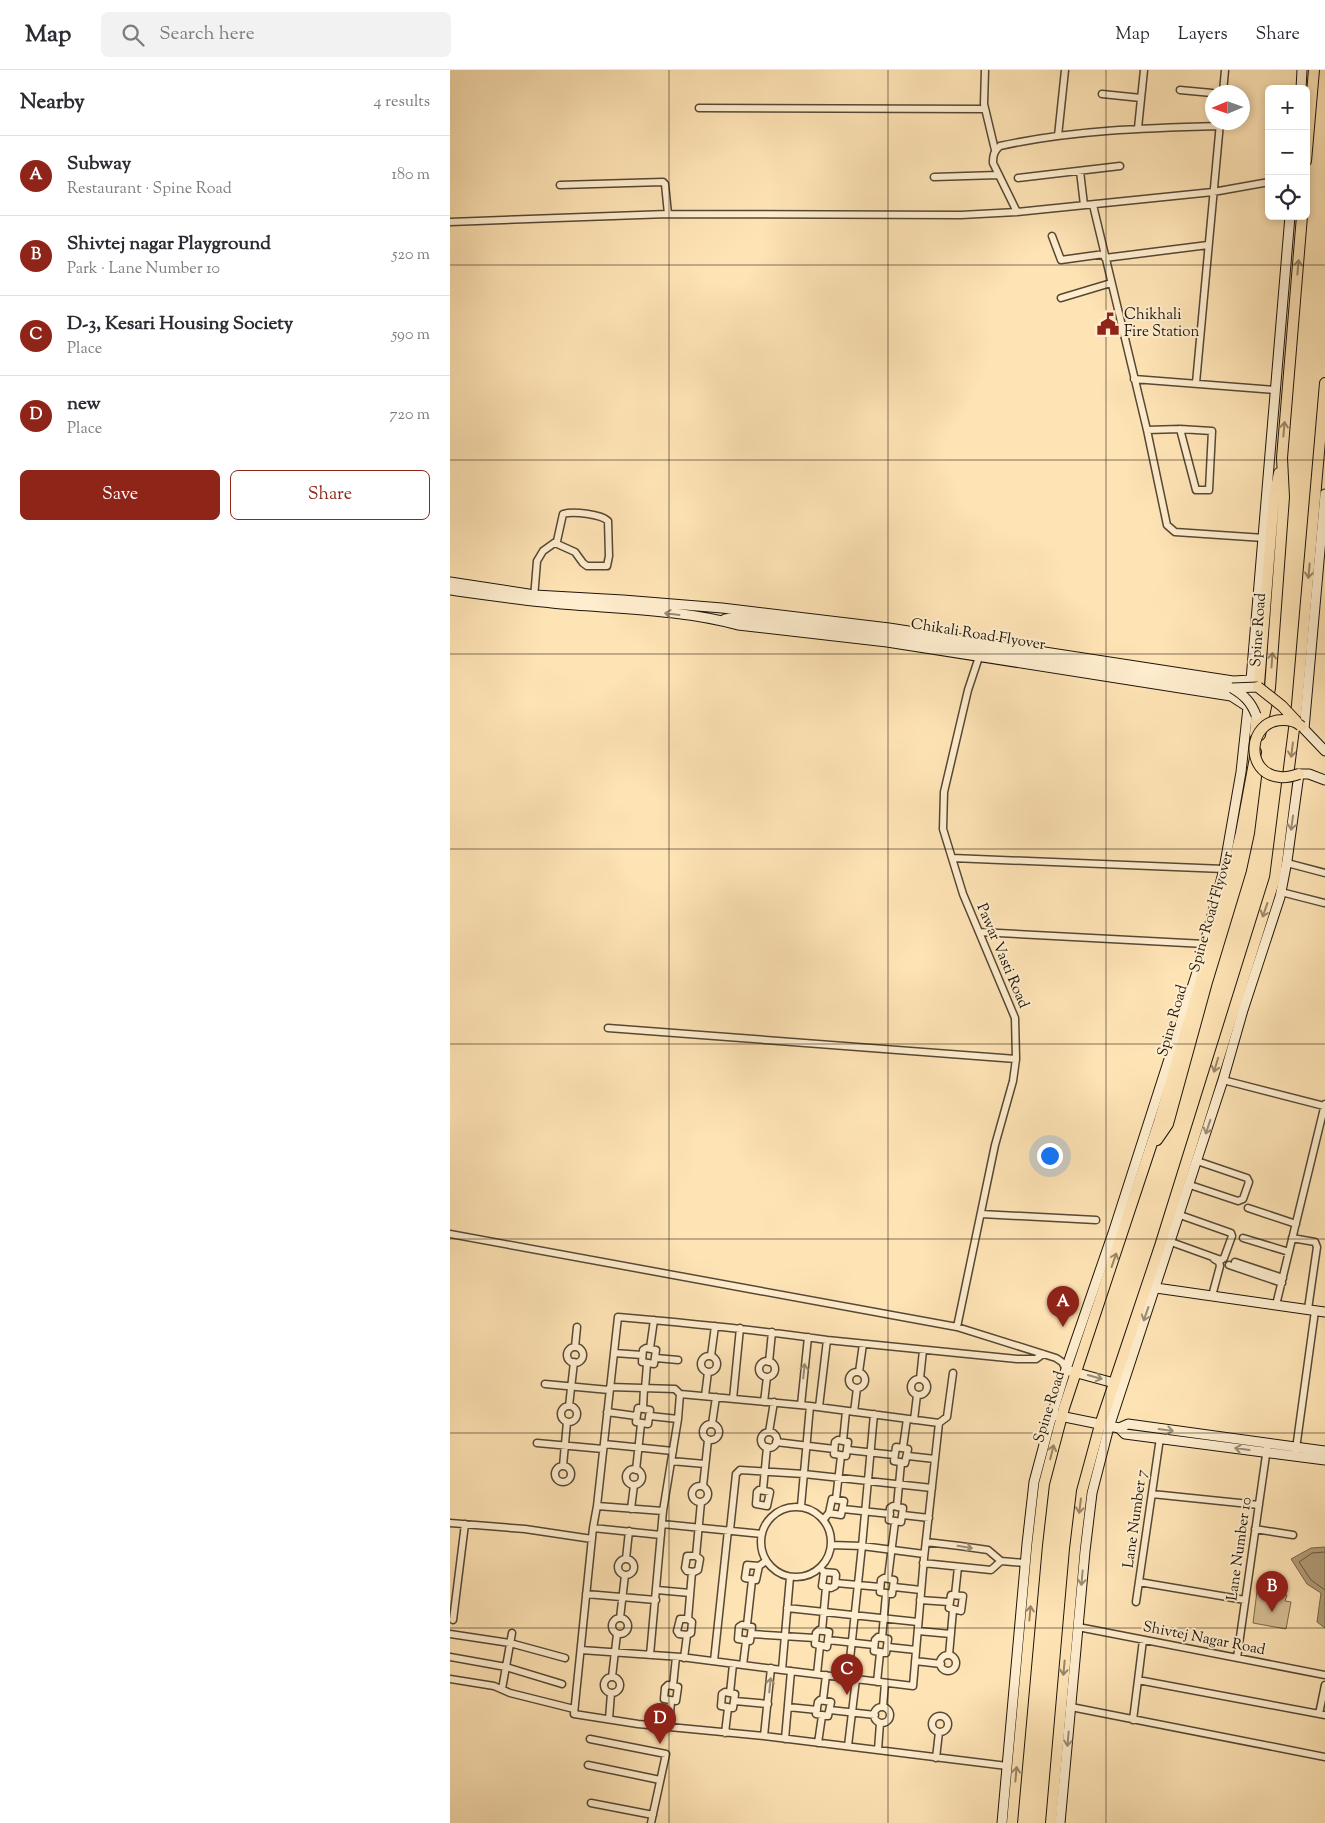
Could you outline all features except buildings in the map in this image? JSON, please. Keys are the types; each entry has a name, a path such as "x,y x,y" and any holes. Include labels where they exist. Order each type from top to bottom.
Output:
{"main road":[{"path":"1309,130 1314,70"},
{"name":"Spine Road","path":"1012,1823 1036,1545 1057,1416 1151,1148 1228,869 1270,688 1284,497 1282,458 1302,220"},
{"path":"1051,1823 1082,1491 1104,1426 1114,1383 1160,1246 1242,978 1275,878 1297,705 1325,383"},
{"name":"Spine Road Flyover","path":"1151,1148 1168,1124 1207,982 1241,870 1249,834 1258,763 1254,754 1256,715 1254,683 1274,497 1282,458"},
{"path":"1254,683 1282,706 1301,726"},
{"path":"1254,743 1262,729 1270,723 1280,720 1301,726"},
{"path":"1258,763 1265,771 1274,776 1285,777 1299,774"}],"street":[{"path":"985,70 985,109 996,150 993,163 1017,212"},
{"path":"1058,136 1065,70"},
{"path":"1138,128 1144,70"},
{"path":"1224,85 1225,70"},
{"path":"1301,85 1302,70"},
{"path":"1180,90 1205,92"},
{"path":"1102,94 1141,98"},
{"path":"700,108 985,109"},
{"path":"996,150 1000,146 1058,136 1138,128 1205,125"},
{"path":"1196,383 1219,130"},
{"path":"1018,178 1120,166"},
{"path":"1080,170 1084,205"},
{"path":"934,177 998,174"},
{"path":"560,185 663,182 665,184 668,214"},
{"path":"450,222 668,214 961,215 1092,205 1213,192 1265,183"},
{"path":"1092,205 1167,525 1175,532 1264,538"},
{"name":"Spine Road","path":"1072,1371 1117,1221 1228,869 1248,707 1254,683 1290,220"},
{"path":"1052,236 1061,260 1064,261 1208,245"},
{"path":"1061,298 1111,283"},
{"path":"1134,379 1276,390"},
{"path":"1146,430 1180,429 1212,431 1209,490 1196,490 1180,429"},
{"path":"1325,494 1301,726 1325,751"},
{"path":"534,598 537,561 543,551 554,543 558,537 562,517 567,513 601,516 608,521 609,556 606,566 587,566 575,552 554,543"},
{"path":"450,582 534,598"},
{"path":"450,590 605,603 722,608 889,628 1254,683"},
{"path":"605,603 720,620 738,625 887,642 1231,696 1248,707"},
{"path":"722,608 737,617"},
{"name":"Chikali Road Flyover","path":"720,620 737,617 888,635 1232,688 1254,683"},
{"name":"Pawar Vasti Road","path":"957,1326 995,1146 1013,1081 1016,1059 1015,1018 963,894 943,829 944,792 968,690 979,657"},
{"path":"1232,688 1244,695 1253,707 1256,715"},
{"path":"1060,1823 1092,1493 1104,1426 1156,1288 1281,892 1287,864 1299,774 1309,774 1325,780"},
{"path":"952,858 1228,869"},
{"path":"1287,864 1325,874"},
{"path":"1281,892 1324,903"},
{"path":"979,932 1205,944"},
{"path":"608,1028 1016,1059"},
{"path":"1223,1080 1325,1105 1321,1133 1276,1305"},
{"path":"1190,1185 1240,1201 1243,1199 1246,1190 1247,1178 1197,1161"},
{"path":"1248,1208 1296,1224"},
{"path":"981,1214 1096,1220"},
{"path":"1170,1244 1221,1260 1224,1258 1232,1236 1231,1233 1180,1215"},
{"path":"450,1234 957,1326 1043,1354 1062,1362 1072,1371 1114,1383"},
{"path":"1244,1238 1289,1252"},
{"path":"1292,1238 1315,1242 1317,1247 1316,1311 1296,1452"},
{"path":"1170,1244 1219,1262 1220,1266 1212,1296"},
{"path":"1232,1264 1282,1280"},
{"path":"1156,1288 1316,1311"},
{"path":"1007,1766 764,1736 609,1720 574,1714 574,1709 618,1317 740,1328 863,1344 1028,1360 1043,1354"},
{"path":"650,1348 654,1320"},
{"path":"710,1356 715,1326"},
{"path":"575,1347 578,1327"},
{"path":"733,1399 740,1328"},
{"path":"769,1362 772,1332"},
{"path":"801,1405 808,1337"},
{"path":"819,1407 827,1340"},
{"path":"859,1372 863,1344"},
{"path":"570,1347 575,1347 581,1347 581,1361 569,1362 570,1347"},
{"path":"644,1348 650,1348 656,1350 654,1364 642,1362 644,1348"},
{"path":"920,1379 923,1350"},
{"path":"614,1353 642,1355"},
{"path":"704,1356 710,1356 716,1359 715,1370 704,1371 702,1368 704,1356"},
{"path":"656,1358 678,1360"},
{"path":"569,1406 574,1362"},
{"path":"762,1362 769,1362 774,1363 772,1377 762,1376 760,1374 762,1362"},
{"path":"643,1408 647,1364"},
{"path":"705,1396 708,1372"},
{"path":"852,1372 859,1372 864,1375 863,1386 851,1387 849,1384 852,1372"},
{"path":"545,1384 609,1389 645,1388 674,1390 680,1394 819,1407 939,1423 947,1417 953,1373"},
{"path":"764,1402 767,1377"},
{"path":"920,1379 926,1381 925,1394 917,1395 912,1393 913,1381 920,1379"},
{"path":"854,1412 857,1388"},
{"path":"650,1655 663,1511 680,1394"},
{"path":"914,1420 917,1395"},
{"path":"712,1424 716,1397"},
{"path":"770,1432 774,1402"},
{"path":"569,1406 576,1408 575,1421 567,1422 561,1420 564,1407 569,1406"},
{"path":"801,1506 810,1406"},
{"path":"638,1408 643,1408 650,1410 648,1424 636,1422 638,1408"},
{"path":"843,1441 846,1411"},
{"path":"607,1412 636,1416"},
{"path":"848,1678 866,1512 874,1414"},
{"path":"650,1416 678,1418"},
{"path":"1057,1416 1119,1428 1128,1424 1296,1452 1325,1460"},
{"name":"Spine Road","path":"1002,1823 1034,1482 1057,1416"},
{"path":"903,1447 907,1419"},
{"path":"563,1466 567,1422"},
{"path":"580,1650 714,1661 913,1686 923,1563 939,1423"},
{"path":"636,1470 641,1424"},
{"path":"712,1424 718,1426 717,1439 708,1440 704,1438 705,1426 712,1424"},
{"path":"1119,1428 1125,1434 1267,1448"},
{"path":"770,1432 776,1434 776,1442 774,1448 762,1446 763,1434 770,1432"},
{"name":"Lane Number 7","path":"1136,1602 1160,1438"},
{"path":"703,1486 708,1440"},
{"path":"836,1441 843,1441 848,1442 847,1455 834,1454 836,1441"},
{"path":"776,1442 834,1449"},
{"path":"537,1443 565,1446 639,1447 673,1450"},
{"path":"763,1490 767,1447"},
{"path":"896,1447 903,1447 908,1449 907,1462 894,1461 896,1447"},
{"name":"Lane Number 10","path":"1237,1658 1267,1448"},
{"path":"848,1450 894,1455"},
{"path":"1296,1452 1325,1451"},
{"path":"836,1499 841,1456"},
{"path":"908,1456 935,1459"},
{"path":"671,1462 705,1464"},
{"path":"897,1506 902,1463"},
{"path":"631,1469 636,1470 641,1471 640,1484 627,1483 628,1471 631,1469"},
{"path":"714,1661 736,1474 743,1470 764,1471 932,1488"},
{"path":"632,1509 634,1485"},
{"path":"703,1486 708,1489 706,1500 701,1502 693,1500 694,1488 703,1486"},
{"path":"767,1506 769,1491 759,1490 757,1492 756,1504 767,1506 773,1515"},
{"path":"1152,1494 1258,1505"},
{"path":"823,1520 830,1513 831,1501 836,1499 844,1501 841,1515 830,1513"},
{"path":"696,1556 701,1502"},
{"path":"597,1506 663,1511"},
{"path":"773,1515 766,1524 762,1534 762,1552 766,1560 780,1573 790,1577 800,1577 821,1570 835,1573 836,1583 834,1588 826,1587 822,1584 821,1570 828,1557 831,1545 830,1534 823,1520 810,1509 801,1506 789,1507 773,1515"},
{"path":"891,1506 897,1506 903,1508 901,1522 889,1520 891,1506"},
{"path":"843,1509 890,1514"},
{"path":"903,1515 929,1518"},
{"path":"888,1578 895,1522"},
{"path":"450,1523 592,1539"},
{"path":"453,1620 465,1524"},
{"path":"662,1524 698,1526 762,1534"},
{"path":"593,1528 662,1534"},
{"path":"1255,1529 1293,1535"},
{"path":"626,1559 630,1531"},
{"path":"926,1542 988,1550 1001,1561 1025,1563"},
{"path":"831,1545 862,1546 924,1554"},
{"path":"689,1555 696,1556 700,1559 698,1570 692,1572 685,1569 686,1558 689,1555"},
{"path":"622,1558 626,1559 633,1562 632,1574 620,1574 618,1571 620,1561 622,1558"},
{"path":"759,1566 748,1564 744,1578 758,1579 759,1566 766,1560"},
{"path":"923,1563 991,1570 1001,1561"},
{"path":"955,1595 958,1567"},
{"path":"688,1619 692,1572"},
{"path":"620,1618 625,1575"},
{"path":"782,1670 790,1577"},
{"path":"882,1578 894,1580 894,1587 892,1594 880,1592 882,1578"},
{"path":"747,1625 752,1580"},
{"path":"1139,1582 1245,1600"},
{"path":"836,1583 880,1587"},
{"path":"822,1631 826,1587"},
{"path":"894,1587 921,1590"},
{"path":"657,1590 690,1593"},
{"path":"586,1594 656,1600"},
{"path":"882,1638 886,1594"},
{"path":"951,1595 955,1595 963,1596 961,1611 949,1608 951,1595"},
{"path":"920,1600 950,1602"},
{"path":"787,1608 918,1622"},
{"path":"949,1655 953,1610"},
{"path":"620,1618 626,1620 626,1633 617,1634 612,1632 614,1620 620,1618"},
{"path":"684,1658 687,1635 691,1633 692,1622 688,1619 680,1619 677,1631 679,1634 687,1635"},
{"path":"740,1625 752,1626 752,1634 751,1639 746,1641 740,1640 738,1637 740,1625"},
{"name":"Shivtej Nagar Road","path":"1078,1627 1325,1675"},
{"path":"817,1631 822,1631 829,1632 826,1647 815,1644 817,1631"},
{"path":"918,1631 951,1634"},
{"path":"450,1634 510,1643 565,1658"},
{"path":"502,1689 512,1634"},
{"path":"612,1677 617,1634"},
{"path":"752,1634 815,1638"},
{"path":"876,1638 882,1638 888,1639 886,1653 874,1651 876,1638"},
{"path":"828,1640 874,1645"},
{"path":"1134,1720 1143,1640"},
{"path":"743,1665 746,1641"},
{"path":"817,1674 820,1646"},
{"path":"888,1647 916,1650"},
{"path":"877,1682 880,1653"},
{"path":"943,1655 955,1656 954,1669 950,1671 942,1670 941,1664 943,1655"},
{"path":"450,1657 506,1667 562,1684"},
{"path":"673,1686 676,1657"},
{"path":"915,1661 941,1664"},
{"path":"730,1693 734,1664"},
{"path":"764,1736 771,1668"},
{"path":"786,1739 791,1671"},
{"path":"823,1700 826,1675"},
{"path":"607,1677 612,1677 620,1680 618,1692 606,1692 607,1677"},
{"path":"450,1679 494,1686 510,1693 574,1709"},
{"path":"848,1746 856,1679"},
{"path":"1138,1680 1322,1715 1325,1685"},
{"path":"883,1707 885,1683"},
{"path":"666,1686 678,1687 677,1700 671,1702 666,1701 664,1698 666,1686"},
{"path":"609,1720 611,1693"},
{"path":"723,1693 735,1694 735,1700 734,1707 722,1707 723,1693"},
{"path":"735,1700 768,1704"},
{"path":"823,1700 830,1702 828,1716 816,1714 818,1701 823,1700"},
{"path":"669,1726 671,1702"},
{"path":"788,1707 817,1710"},
{"path":"883,1707 889,1709 888,1722 880,1723 875,1721 875,1715 877,1708 883,1707"},
{"path":"1071,1707 1325,1757"},
{"path":"725,1733 728,1708"},
{"path":"830,1710 875,1715"},
{"path":"818,1743 822,1716"},
{"path":"878,1750 880,1723"},
{"path":"936,1758 939,1732"},
{"path":"590,1739 666,1754 651,1823"},
{"path":"588,1766 660,1780"},
{"path":"591,1802 653,1815"}],"shaded area":[{"path":"1257,1591 1287,1595 1285,1601 1291,1602 1286,1629 1253,1623"}],"water":[{"path":"1325,1547 1325,1628 1317,1622 1321,1593 1307,1584 1291,1559 1311,1548"}],"place":[{"name":"Chikhali Fire Station","path":"1108,324"},
{"name":"Subway","path":"1063,1327"},
{"name":"Shivtej nagar Playground","path":"1272,1612"},
{"name":"D-3, Kesari Housing Society","path":"847,1695"},
{"name":"new","path":"660,1744"}]}
